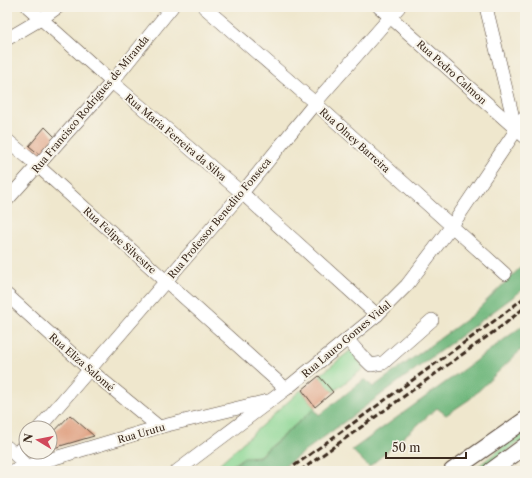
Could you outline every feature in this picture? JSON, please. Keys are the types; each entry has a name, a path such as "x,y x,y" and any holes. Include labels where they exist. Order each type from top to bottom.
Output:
{"main road":[{"path":"452,471 525,420"},
{"path":"492,471 525,446"}],"street":[{"name":"Rua Maria Ferreira da Silva","path":"28,7 112,82 242,193 377,315"},
{"path":"7,39 58,7"},
{"name":"Rua Francisco Rodrigues de Miranda","path":"7,200 112,82 172,7"},
{"name":"Rua Olney Barreira","path":"204,7 505,274"},
{"name":"Rua Pedro Calmon","path":"379,7 395,12 522,132"},
{"path":"486,7 522,132"},
{"name":"Rua Professor Benedito Fonseca","path":"46,420 242,193 314,103 395,12"},
{"name":"Rua Lauro Gomes Vidal","path":"177,471 273,400 377,315 407,285 522,132 525,117"},
{"name":"Rua Felipe Silvestre","path":"7,140 38,166 286,389"},
{"name":"Rua Eliza Salomé","path":"7,296 90,370 159,427"},
{"path":"347,339 371,364 383,363 432,320"},
{"name":"Rua Urutu","path":"11,471 30,468 159,427 273,400"},
{"path":"11,450 30,468"}],"green space":[{"path":"525,263 525,288 278,471 226,471 244,458 259,457 314,409 319,415 365,379 373,387 471,316"},
{"path":"525,324 525,346 470,399 446,415 437,408 369,467 352,450 471,364"},
{"path":"351,350 364,368 333,392 319,376"},
{"path":"301,390 315,408 259,456 244,457 224,471 219,464"},
{"path":"525,433 525,439 480,471 472,471 508,443"}],"building":[{"path":"45,127 55,137 40,155 29,146"},
{"path":"319,376 333,392 315,407 302,390"},
{"path":"70,415 94,436 58,447 58,428"}],"railway":[{"path":"287,471 525,297"},
{"path":"300,471 506,323 525,307"}]}
